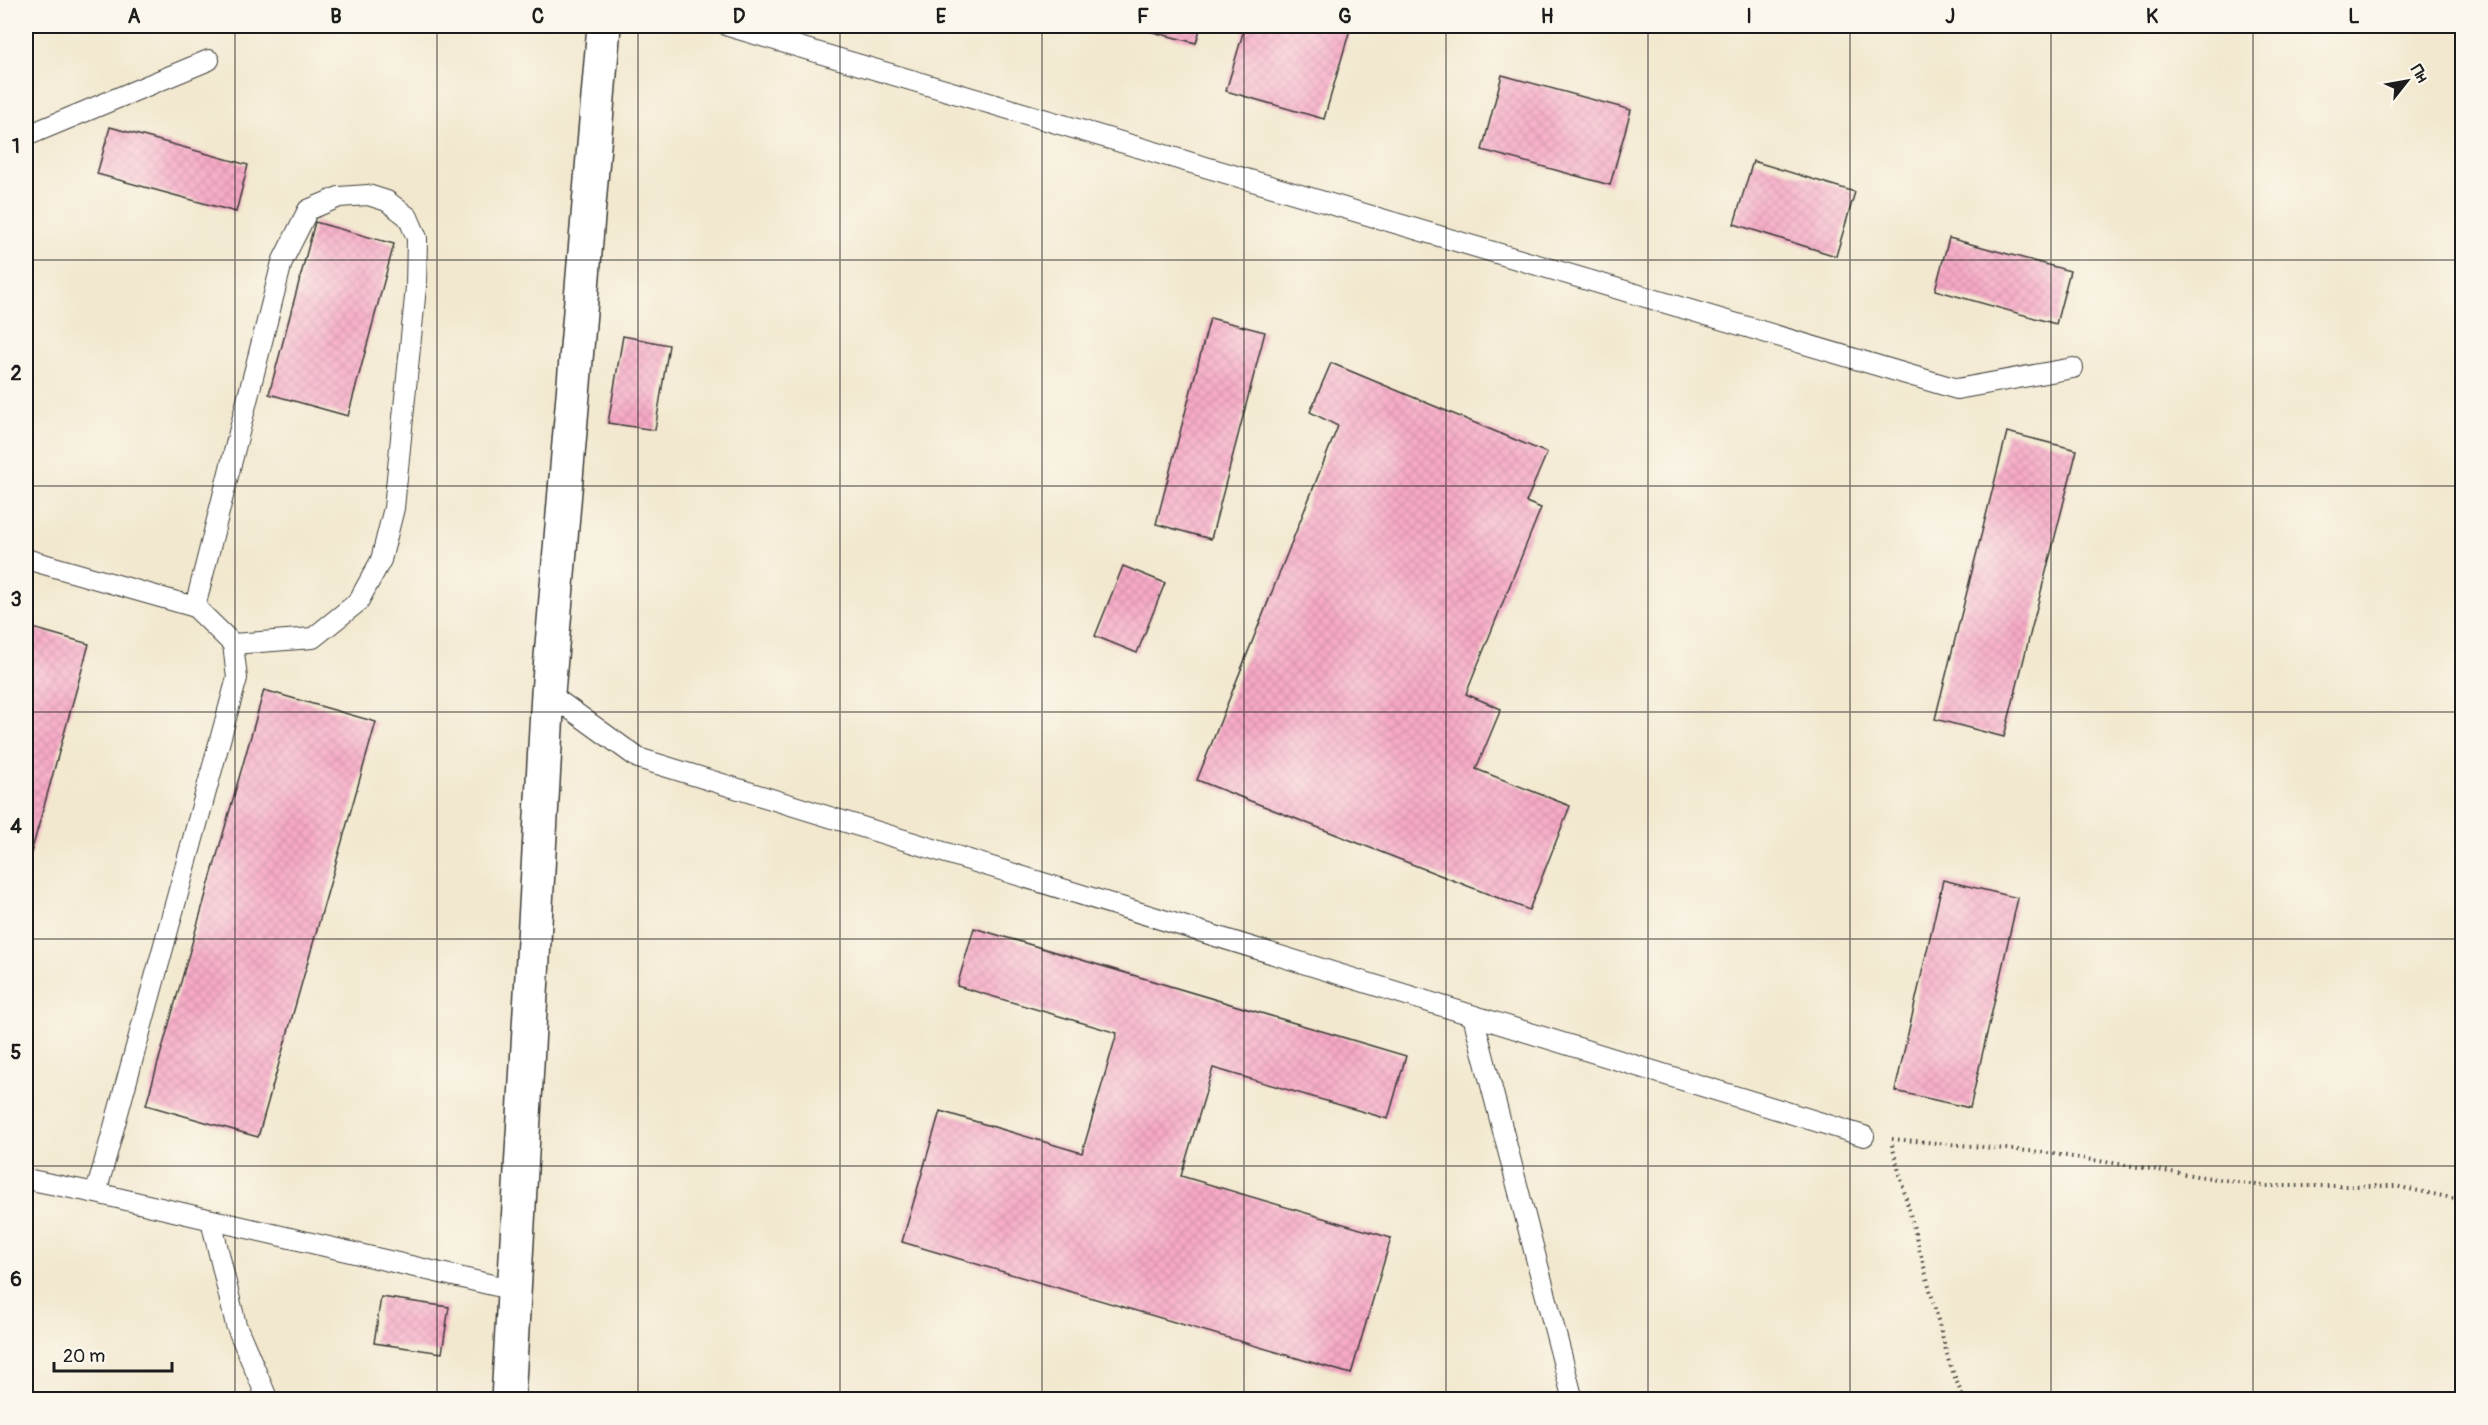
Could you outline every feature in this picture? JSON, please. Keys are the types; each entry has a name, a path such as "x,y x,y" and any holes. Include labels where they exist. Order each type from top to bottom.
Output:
{"street":[{"path":"508,1400 548,693 604,26"}],"lane":[{"path":"728,26 1957,389 2073,368"},
{"path":"26,136 209,60"},
{"path":"195,607 282,262 308,210 339,197 368,195 387,201 408,217 417,238 416,287 394,508 381,560 358,602 314,638 233,644"},
{"path":"26,559 195,607 233,644 237,678 96,1193"},
{"path":"548,693 638,758 1864,1136"},
{"path":"1473,1016 1573,1400"},
{"path":"26,1179 96,1193 514,1290"},
{"path":"211,1220 236,1325 268,1400"}],"path":[{"path":"1864,1136 2040,1152 2263,1186 2395,1186 2463,1200"},
{"path":"1891,1139 1949,1362 1964,1400"}],"building":[{"path":"1129,26 1201,26 1196,43"},
{"path":"1245,26 1351,26 1324,119 1226,91"},
{"path":"1502,75 1631,110 1610,185 1482,150"},
{"path":"110,127 248,165 236,212 97,174"},
{"path":"1753,161 1855,192 1836,256 1734,224"},
{"path":"315,222 394,244 348,416 269,394"},
{"path":"1949,238 2070,271 2056,324 1935,290"},
{"path":"1210,318 1265,332 1211,539 1156,524"},
{"path":"623,336 669,345 655,430 608,423"},
{"path":"1331,363 1547,453 1526,502 1541,508 1466,694 1501,709 1476,769 1570,806 1529,910 1197,780 1338,426 1310,412"},
{"path":"2007,432 2077,450 2004,737 1935,719"},
{"path":"1123,566 1165,583 1137,653 1095,636"},
{"path":"26,626 89,644 26,871"},
{"path":"264,690 376,722 258,1137 146,1105"},
{"path":"1943,880 2018,898 1970,1108 1895,1091"},
{"path":"974,928 1406,1056 1388,1119 1213,1068 1181,1176 1391,1238 1351,1374 902,1242 940,1111 1082,1153 1117,1033 957,986"},
{"path":"381,1297 449,1307 442,1353 374,1343"}]}
